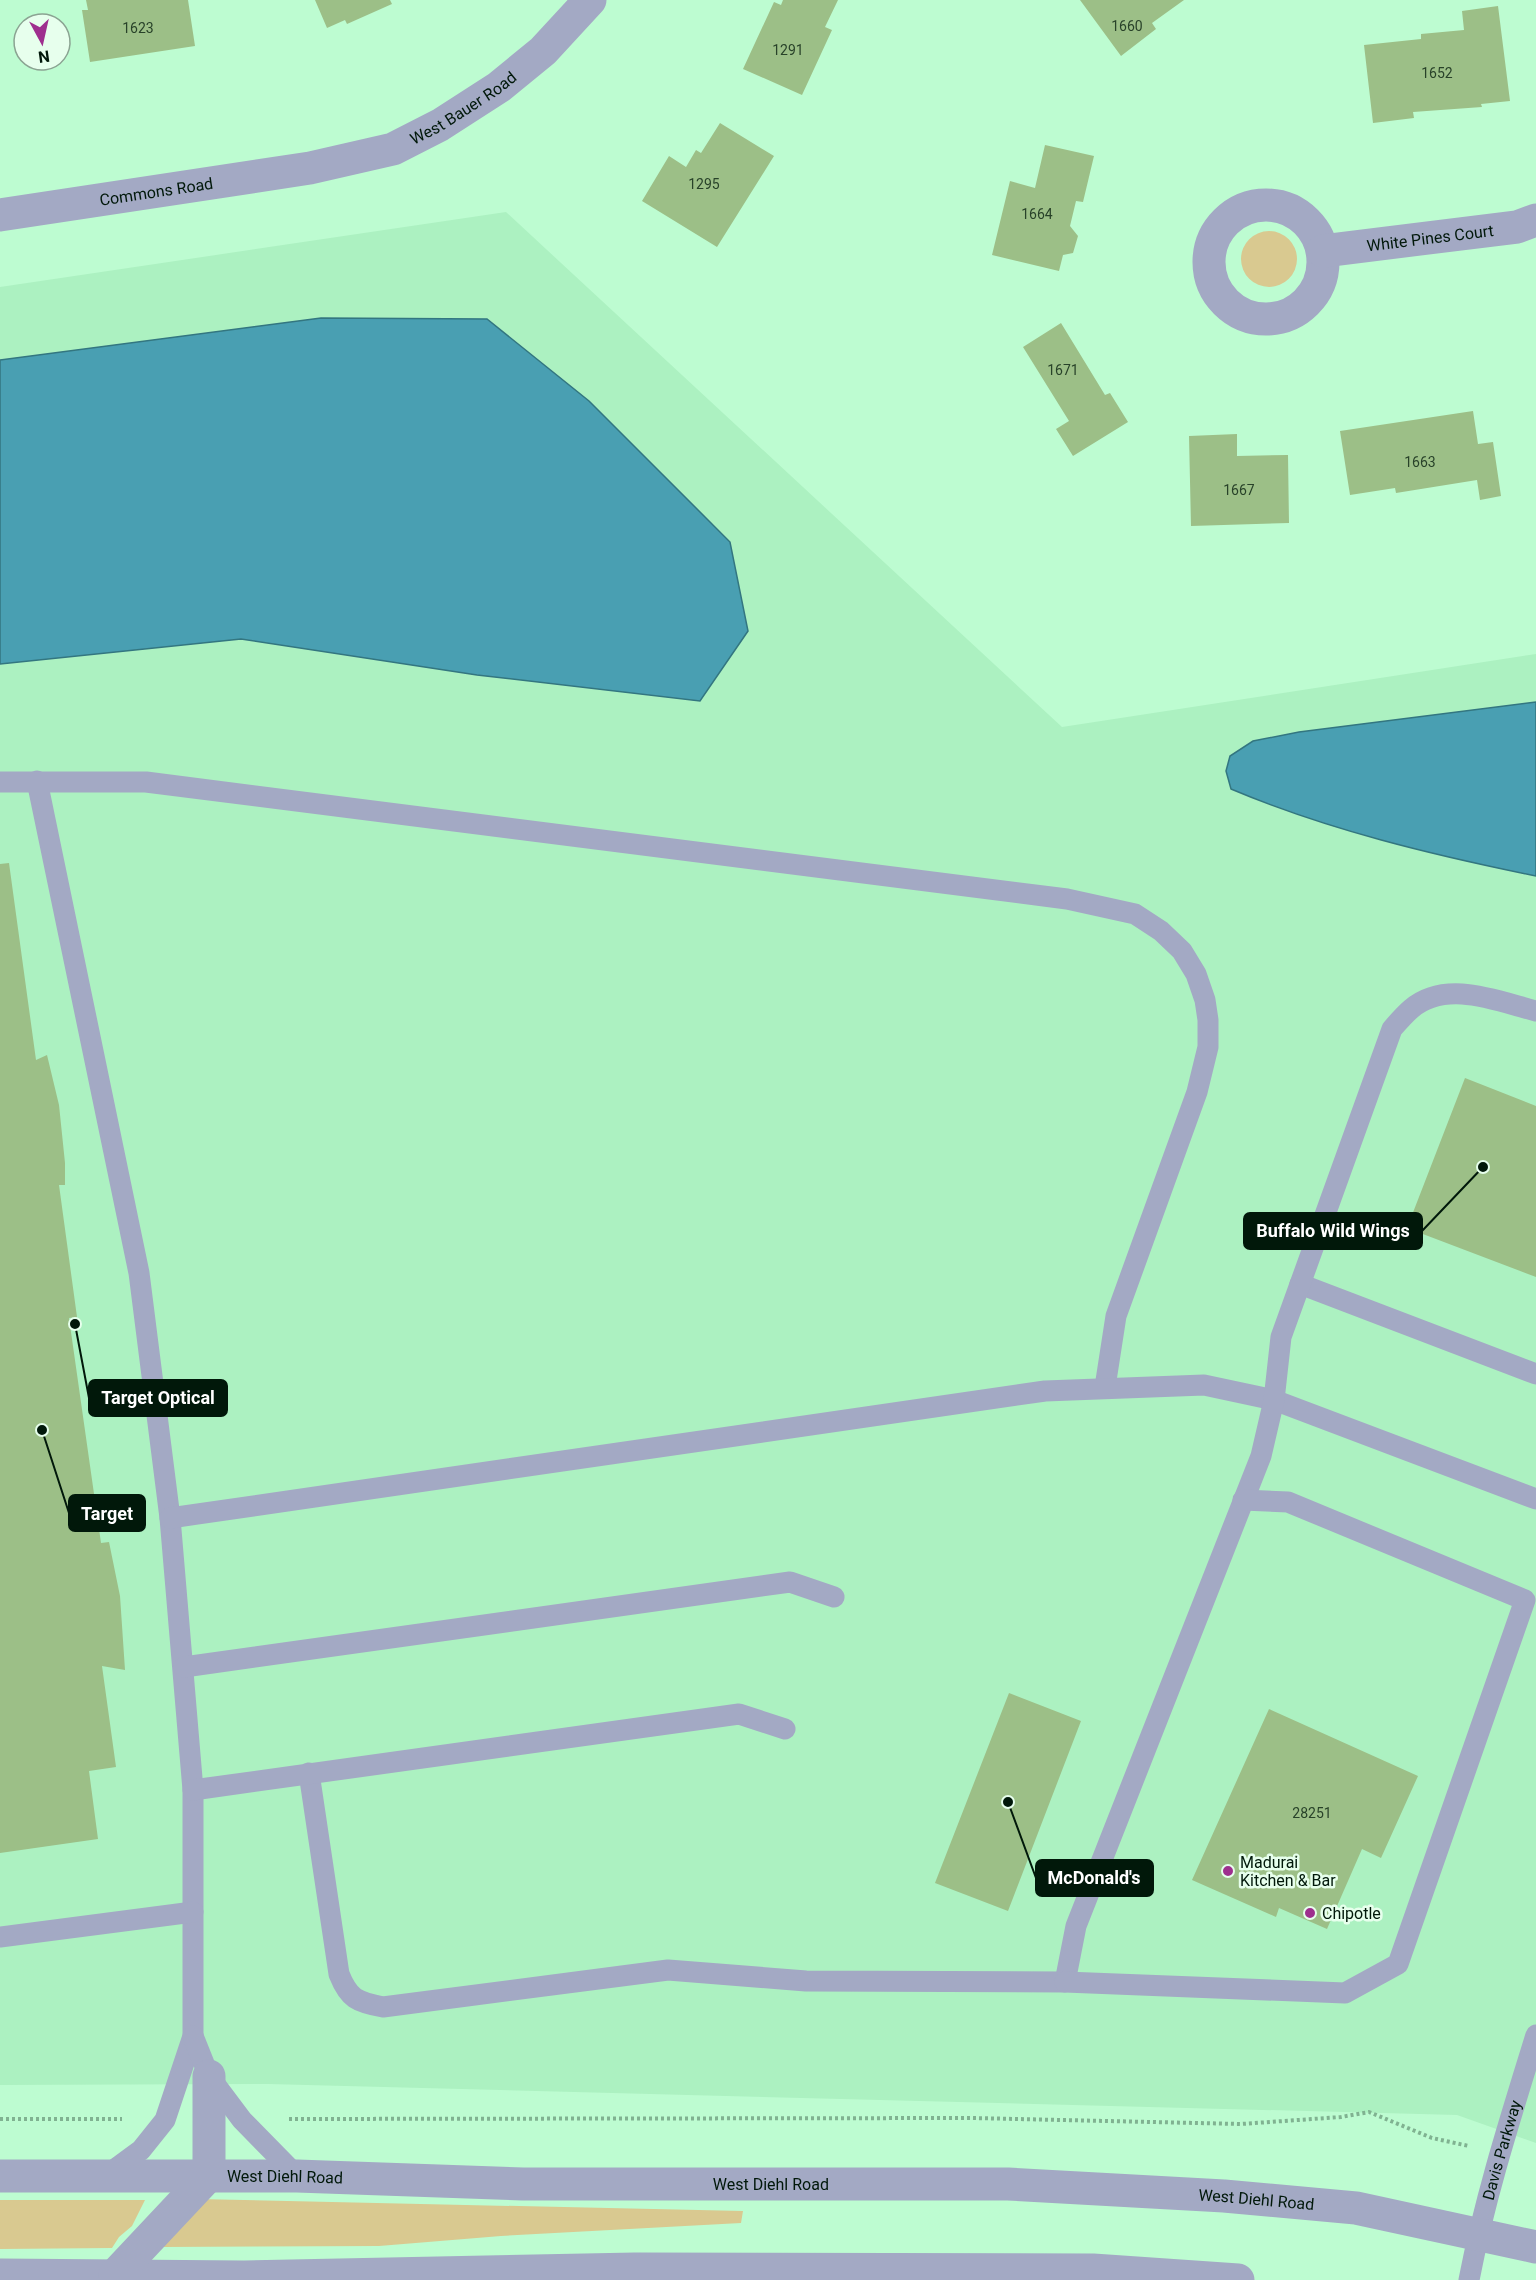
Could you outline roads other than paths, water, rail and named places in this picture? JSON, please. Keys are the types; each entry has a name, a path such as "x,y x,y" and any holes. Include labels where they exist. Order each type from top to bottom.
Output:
{"street":[{"name":"West Bauer Road","path":"310,168 393,149 440,125 499,87 543,51 590,0"},
{"name":"Commons Road","path":"0,214 310,168"},
{"name":"White Pines Court","path":"1323,251 1517,227 1536,220"},
{"path":"115,2275 209,2175 209,2076"},
{"name":"West Diehl Road","path":"0,2176 297,2176 523,2184 1008,2184 1224,2196 1356,2208 1479,2232 1536,2247"},
{"path":"0,2275 232,2277 635,2269 1058,2270 1238,2280"}],"lane":[{"path":"37,780 140,1273 170,1518 193,1790 194,2036 165,2120 141,2150 107,2175"},
{"path":"0,782 37,780 146,782 1067,899 1135,914 1161,931 1182,951 1196,974 1205,1000 1208,1047 1197,1092 1116,1316 1105,1387"},
{"path":"1065,1982 1076,1926 1261,1456 1274,1400 1281,1337 1392,1029 1412,1008 1434,996 1464,993 1536,1011"},
{"path":"1300,1284 1536,1374"},
{"path":"170,1518 1045,1391 1204,1385 1274,1400 1536,1499"},
{"path":"309,1773 339,1974 346,1993 364,2003 383,2007 668,1970 806,1981 1065,1982 1345,1993 1398,1964 1525,1600 1288,1502 1243,1500"},
{"path":"184,1667 790,1582 834,1597"},
{"path":"193,1790 739,1714 785,1729"},
{"path":"0,1937 193,1912"},
{"name":"Davis Parkway","path":"1469,2280 1479,2232 1536,2035"},
{"path":"194,2036 209,2076 242,2120 297,2176"}],"water":[{"path":"321,318 487,319 589,401 730,542 748,631 700,701 477,675 241,639 0,664 0,360"},
{"path":"1536,702 1536,876 1420,850 1305,817 1231,789 1226,771 1230,756 1253,741 1299,732"}],"place":[{"name":"Buffalo Wild Wings","path":"1483,1167"},
{"name":"Target Optical","path":"75,1324"},
{"name":"Target","path":"42,1430"},
{"name":"McDonald's","path":"1008,1802"},
{"name":"Madurai Kitchen & Bar","path":"1228,1871"},
{"name":"Chipotle","path":"1310,1913"}]}
